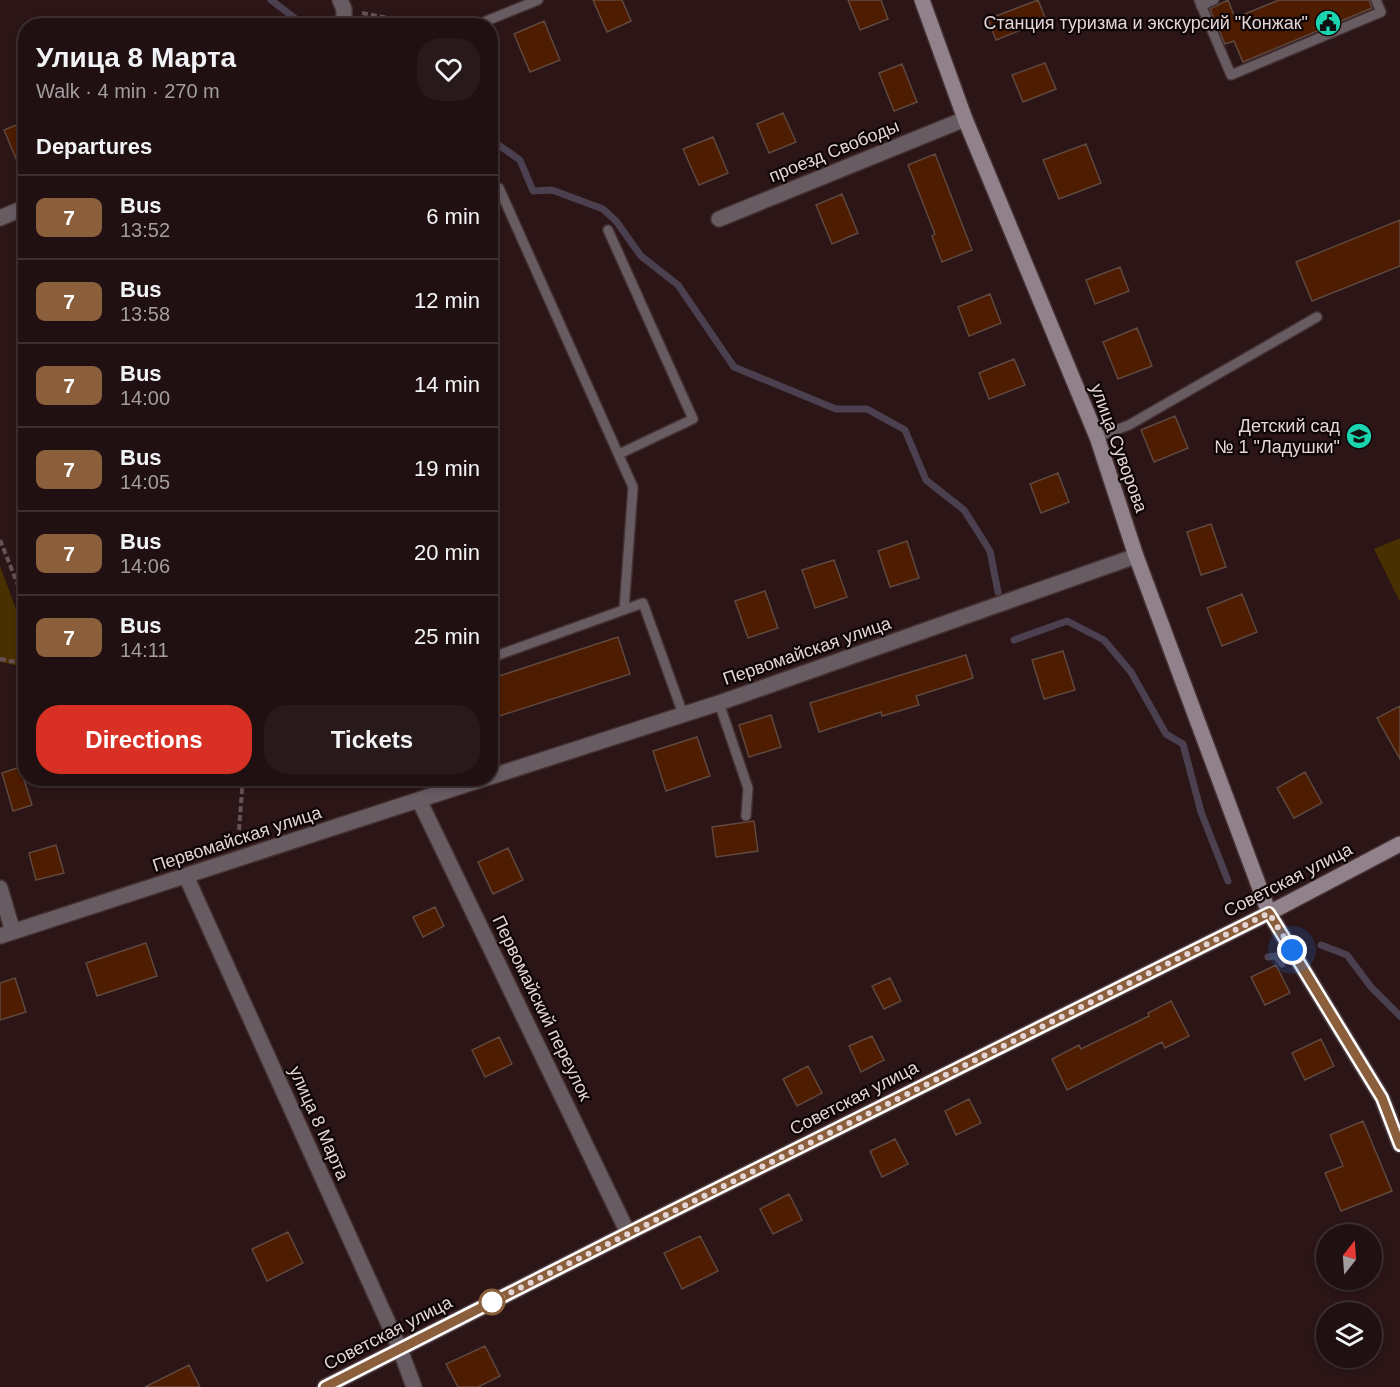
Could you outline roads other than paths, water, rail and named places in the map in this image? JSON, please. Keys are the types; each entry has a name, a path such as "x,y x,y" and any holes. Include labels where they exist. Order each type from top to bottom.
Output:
{"main road":[{"name":"улица Суворова","path":"922,0 965,119 1098,437 1136,556 1269,913"},
{"name":"Советская улица","path":"325,1387 1269,913 1400,844"}],"street":[{"name":"проезд Свободы","path":"718,219 965,119"},
{"path":"0,218 18,210"},
{"name":"Первомайская улица","path":"498,774 719,703 1136,556"},
{"name":"Первомайская улица","path":"7,934 462,786"},
{"name":"Первомайский переулок","path":"419,800 628,1233"},
{"name":"улица 8 Марта","path":"186,876 400,1349 414,1387"},
{"path":"0,888 7,934"},
{"path":"1269,913 1382,1098 1400,1145"}],"lane":[{"path":"494,18 538,0"},
{"path":"1215,0 1200,3 1231,75 1381,12 1376,0"},
{"path":"499,188 633,487 624,610"},
{"path":"608,231 693,419 619,454"},
{"path":"1098,437 1129,425 1317,317"},
{"path":"498,655 643,603 683,714"},
{"path":"719,703 748,788 746,816"}],"waterway":[{"path":"271,0 295,18"},
{"path":"498,145 520,160 533,191 552,190 603,209 616,221 641,256 678,285 734,367 836,409 867,409 905,430 926,480 964,510 990,551 998,592"},
{"path":"1014,640 1067,621 1104,640 1131,672 1166,734 1183,744 1201,812 1228,881"},
{"path":"1321,945 1347,955 1371,987 1400,1016"},
{"path":"1268,957 1276,956 1282,964"}],"place":[{"name":"Станция туризма и экскурсий \"Конжак\"","path":"1328,23"},
{"name":"Детский сад № 1 \"Ладушки\"","path":"1359,436"}]}
